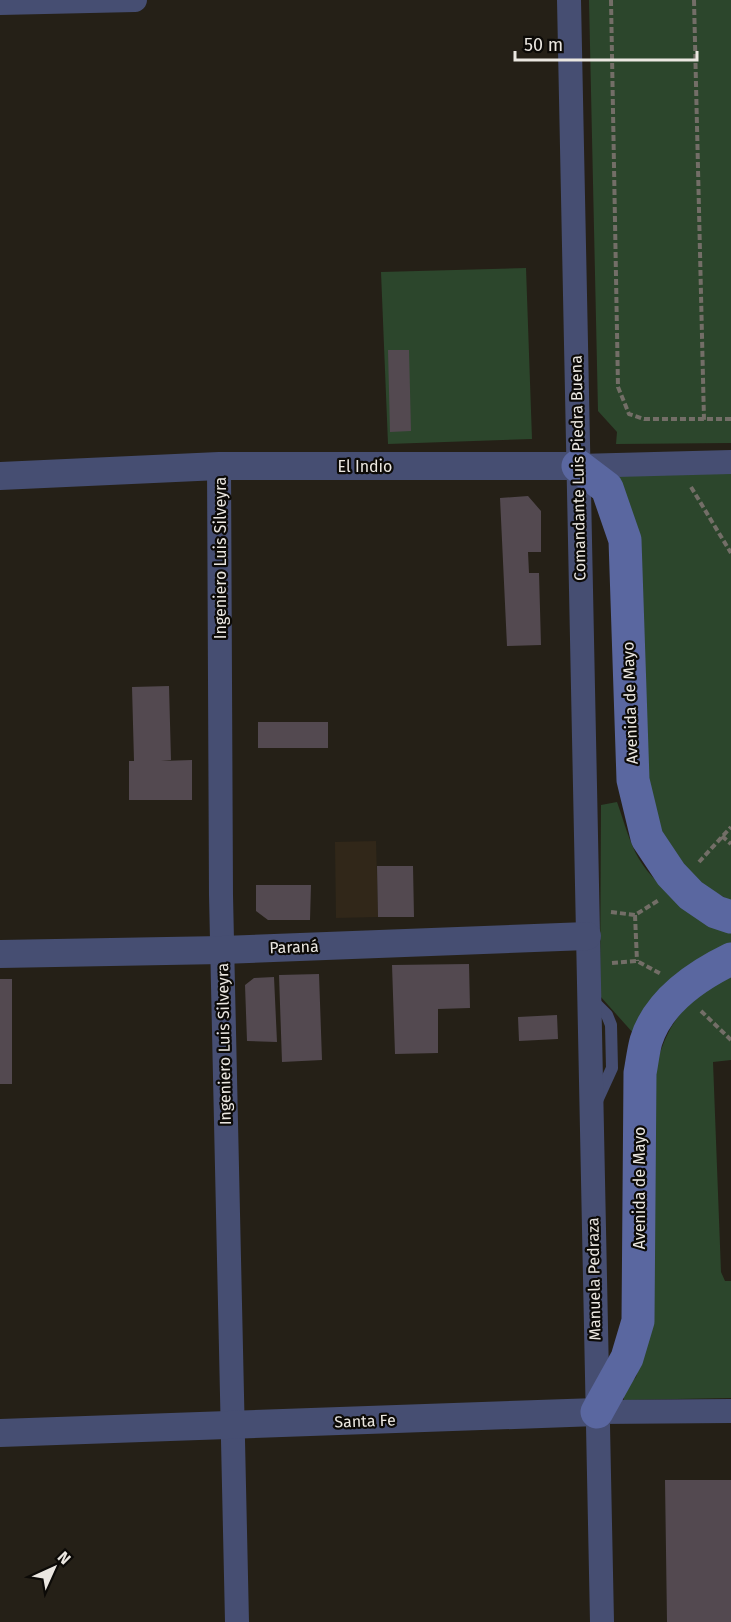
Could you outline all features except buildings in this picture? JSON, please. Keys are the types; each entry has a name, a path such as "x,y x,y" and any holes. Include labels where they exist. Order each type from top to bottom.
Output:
{"main road":[{"name":"Avenida de Mayo","path":"578,466 606,488 625,540 633,780 647,838 671,874 691,895 716,912 731,917"},
{"name":"Avenida de Mayo","path":"597,1412 627,1358 638,1321 639,1074 646,1041 656,1020 678,993 708,970 731,959"}],"street":[{"path":"0,3 135,0"},
{"name":"Comandante Luis Piedra Buena","path":"569,0 587,936"},
{"name":"El Indio","path":"0,476 219,466 578,466 731,462"},
{"name":"Ingeniero Luis Silveyra","path":"219,466 222,950 237,1622"},
{"name":"Paraná","path":"0,954 222,950 587,936"},
{"name":"Manuela Pedraza","path":"587,936 602,1622"},
{"name":"Santa Fe","path":"0,1433 597,1412 731,1411"}],"path":[{"path":"611,0 618,387 629,414 644,419 731,419"},
{"path":"694,0 705,420"},
{"path":"690,485 731,553"},
{"path":"698,862 731,827"},
{"path":"722,836 731,844"},
{"path":"586,908 635,915 662,897"},
{"path":"635,915 636,961"},
{"path":"588,965 636,961 669,978"},
{"path":"695,1006 731,1040"}],"shaded area":[{"path":"376,841 378,917 336,918 335,842"}],"green space":[{"path":"589,0 731,0 731,443 616,444 617,432 598,411"},
{"path":"526,268 532,439 388,444 381,272"},
{"path":"731,472 731,901 700,884 686,871 652,818 612,475"},
{"path":"617,802 632,846 657,882 680,900 731,928 731,948 634,1034 600,996 601,805"},
{"path":"731,974 731,1060 713,1062 721,1272 725,1281 731,1281 731,1398 624,1400 624,1391 636,1377 648,1342 651,1085 662,1046 677,1019 698,996"}]}
